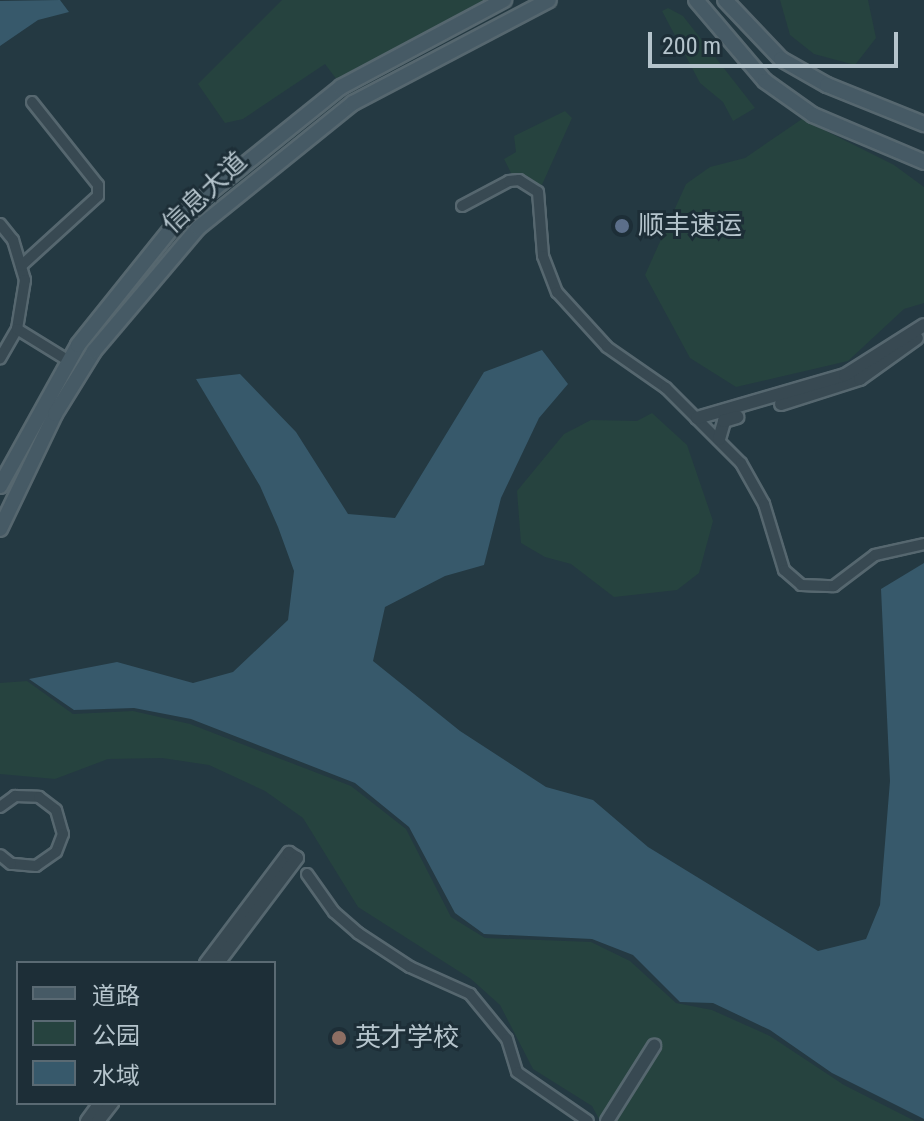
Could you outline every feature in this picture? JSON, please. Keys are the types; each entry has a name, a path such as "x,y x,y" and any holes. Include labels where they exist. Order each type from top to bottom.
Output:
{"main road":[{"name":"信息大道","path":"0,486 69,361 114,295 183,214 341,87 504,0"},
{"name":"信息大道","path":"0,529 55,414 94,351 198,228 353,103 549,0"},
{"path":"725,0 781,59 827,85 924,124"},
{"path":"696,2 765,81 813,115 924,162"}],"street":[{"path":"21,266 98,196 98,185 32,102"},
{"path":"462,206 509,181 530,184 541,205 543,256 557,292 607,347 719,439 753,482 784,570 801,585 834,586 875,555 924,544"},
{"path":"0,224 13,240 25,280 17,329 0,358"},
{"path":"697,418 845,375 924,325"},
{"path":"17,329 69,361"},
{"path":"719,439 724,421 860,379 924,334"},
{"path":"0,855 11,864 36,866 56,852 63,834 56,810 39,797 15,796 1,803"},
{"path":"208,961 293,855 219,961"},
{"path":"307,874 334,912 368,940 470,994 507,1039 517,1072 588,1121"},
{"path":"607,1121 654,1046"},
{"path":"98,1121 110,1105"}],"green space":[{"path":"282,0 485,0 337,80 325,64 243,119 225,123 198,84"},
{"path":"780,0 868,0 876,38 855,65 814,54 790,35"},
{"path":"668,8 683,16 755,108 733,121 723,102 700,83 662,11"},
{"path":"565,111 572,118 541,187 512,175 504,159 516,152 514,136"},
{"path":"802,119 894,165 924,187 924,303 904,309 848,361 736,387 690,358 645,275 686,184 710,167 745,158"},
{"path":"652,413 687,445 713,521 699,573 677,590 614,597 571,564 545,557 521,543 517,491 564,434 591,420 637,421"},
{"path":"27,681 73,714 133,711 190,724 351,786 406,829 451,917 485,938 591,942 630,961 676,1003 712,1010 770,1036 844,1085 915,1121 600,1121 592,1106 533,1069 500,1005 471,979 358,907 303,818 265,791 209,765 162,758 108,759 55,779 0,774 0,683"}],"water":[{"path":"60,0 69,12 38,20 0,46 0,1"},
{"path":"542,350 568,384 539,418 501,498 484,565 445,576 385,607 373,661 460,731 546,787 593,800 648,847 818,951 866,939 880,905 890,781 881,589 924,563 924,1119 832,1073 770,1030 713,1003 680,1002 633,955 592,939 484,934 455,913 409,827 355,783 191,719 134,708 74,710 29,679 117,662 193,683 233,672 288,620 294,571 278,527 260,486 196,379 240,374 296,432 348,514 395,518 484,372"}],"place":[{"name":"顺丰速运","path":"622,226"},
{"name":"英才学校","path":"339,1038"}]}
